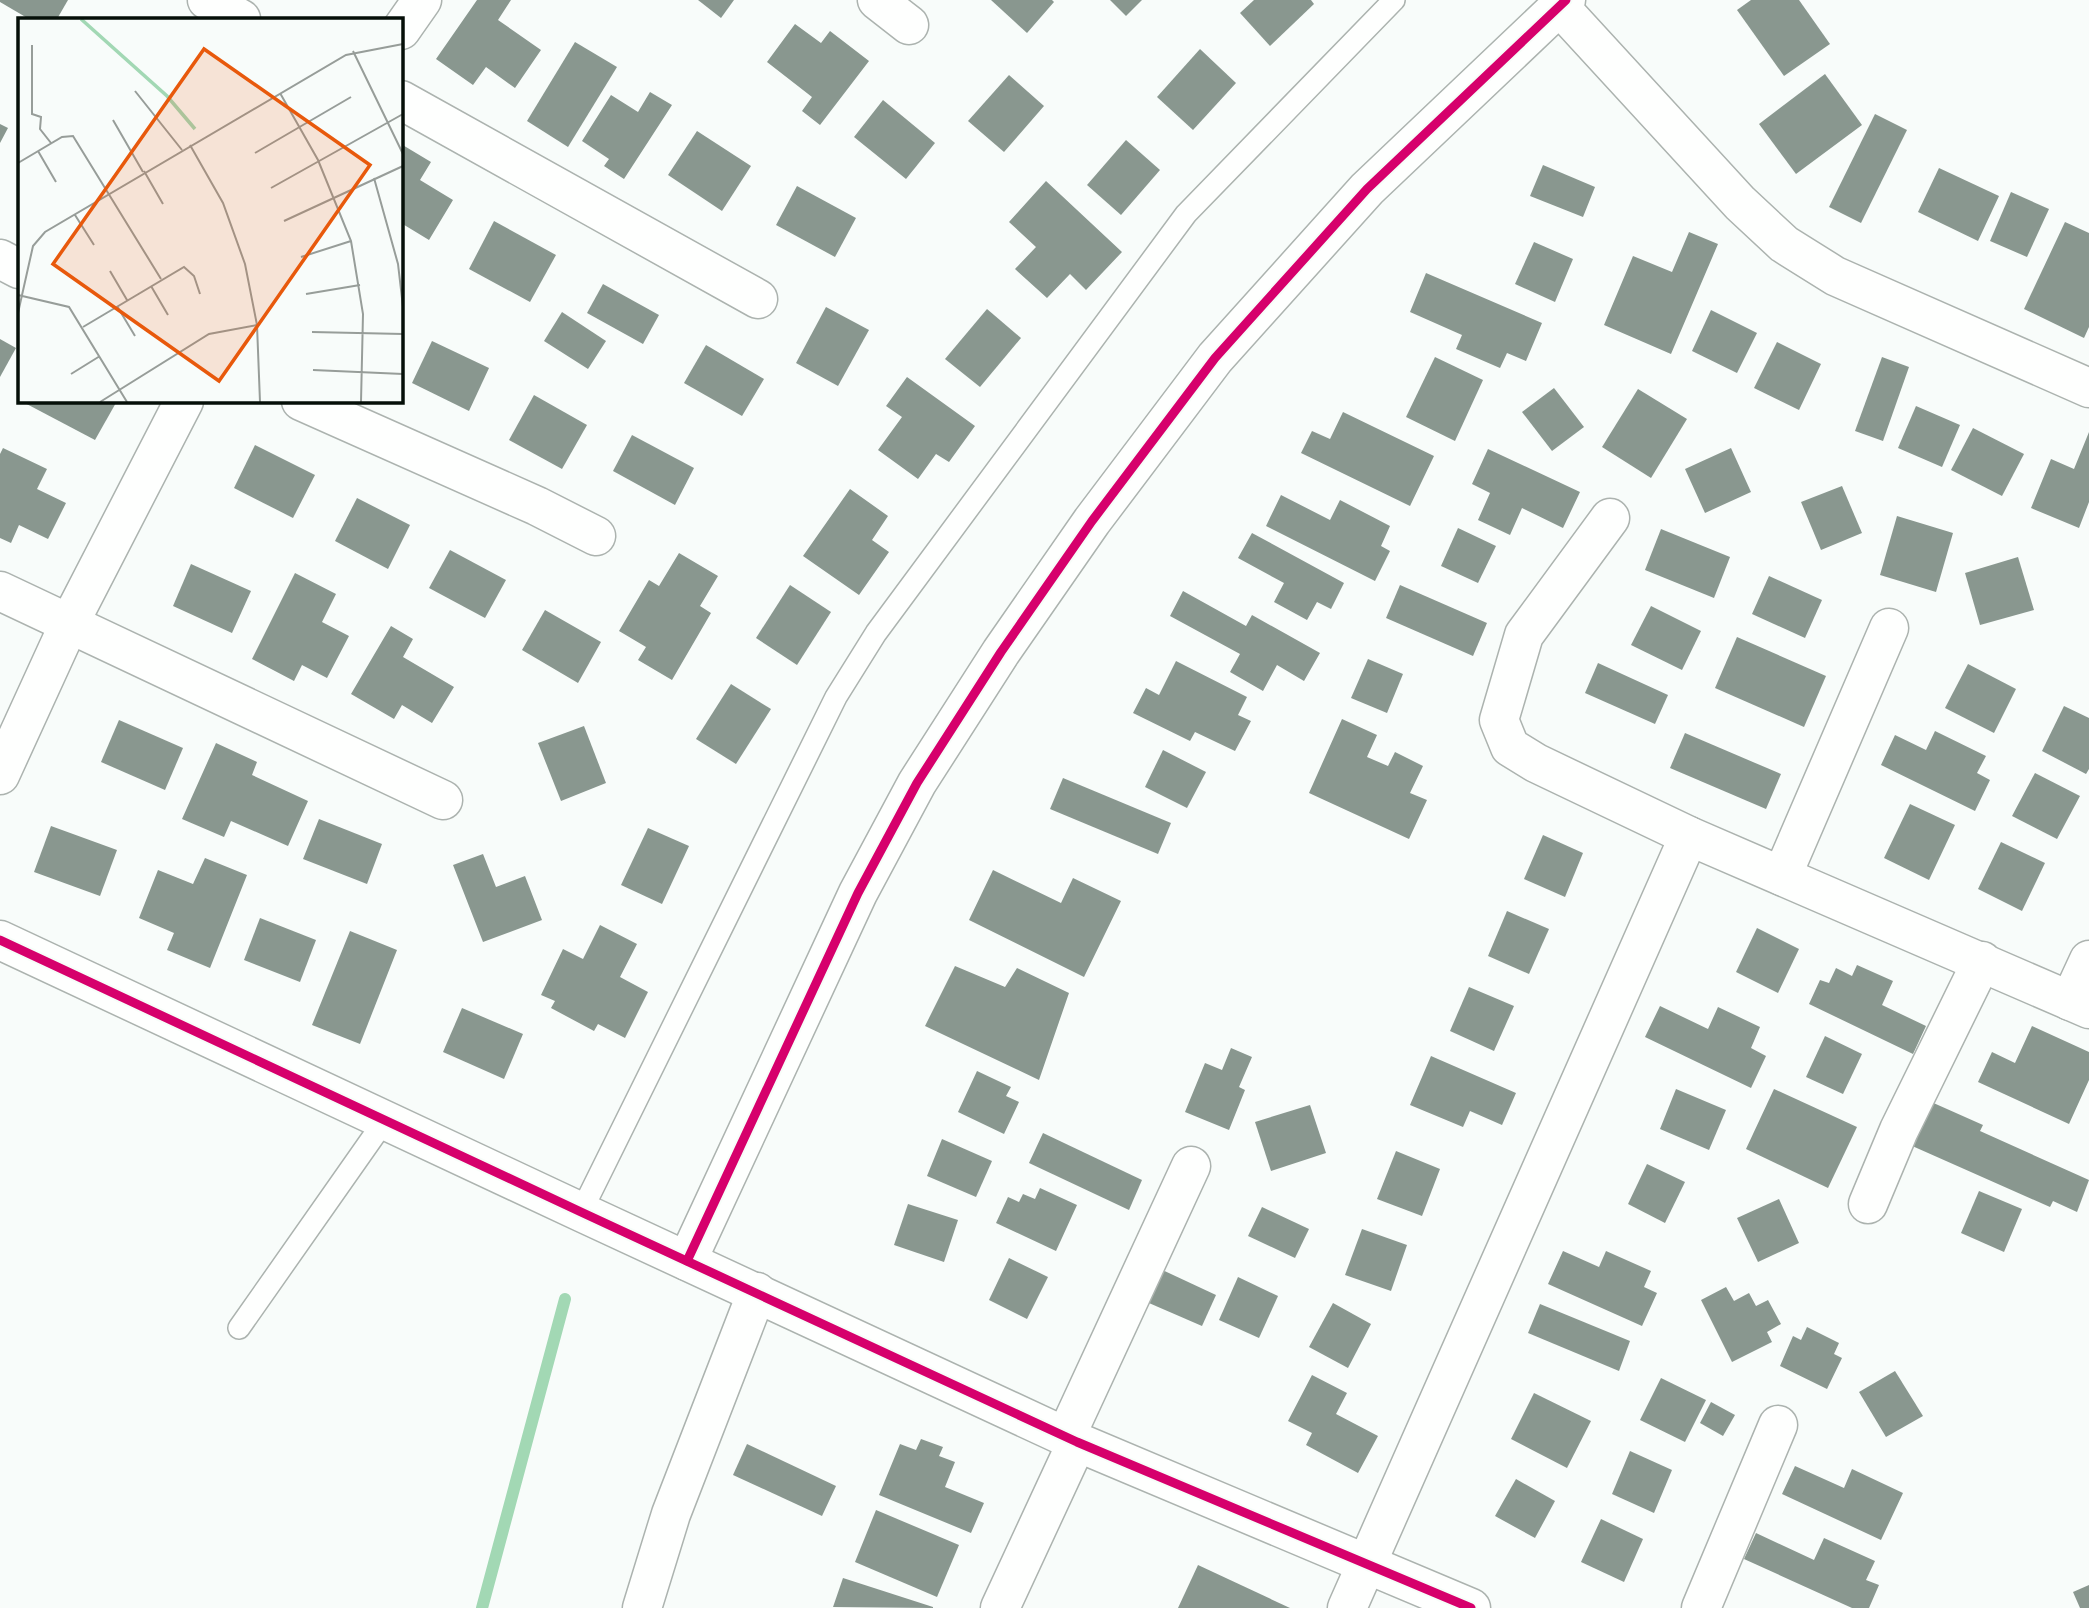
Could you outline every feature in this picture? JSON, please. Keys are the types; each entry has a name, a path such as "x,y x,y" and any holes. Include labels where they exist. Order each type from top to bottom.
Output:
{"street":[{"path":"207,0 239,18"},
{"path":"402,29 422,0"},
{"path":"877,0 909,25"},
{"path":"687,1261 858,893 917,783 1001,652 1092,521 1215,358 1367,189 1562,3 1740,203 1784,243 1835,276 2089,388"},
{"path":"402,101 758,299"},
{"path":"0,259 18,268"},
{"path":"0,775 70,622 183,402"},
{"path":"303,402 537,506 596,536"},
{"path":"1610,518 1524,635 1499,720 1510,747 1527,758 1689,835 2080,1005 2089,960"},
{"path":"0,591 443,800"},
{"path":"1782,876 1889,628"},
{"path":"1347,1608 1689,835"},
{"path":"0,940 1072,1439 1471,1608"},
{"path":"1868,1204 1899,1130 1982,961"},
{"path":"1000,1608 1191,1166"},
{"path":"642,1608 671,1514 757,1292"},
{"path":"1701,1608 1778,1425"}],"lane":[{"path":"581,1212 836,697 876,633 1186,214 1394,0"},
{"path":"239,1328 385,1120"}],"building":[{"path":"68,0 58,18 27,18 0,2"},
{"path":"477,0 511,0 498,20 541,50 515,88 486,67 473,85 436,59"},
{"path":"698,0 734,0 721,18"},
{"path":"991,0 1052,0 1054,2 1027,33"},
{"path":"1110,0 1142,0 1126,16"},
{"path":"1254,0 1311,0 1314,4 1270,46 1240,13"},
{"path":"1751,0 1799,0 1830,44 1784,76 1737,10"},
{"path":"795,24 821,43 830,31 869,61 820,125 802,111 812,97 767,62"},
{"path":"575,42 617,67 568,147 527,121"},
{"path":"1200,49 1236,83 1193,130 1157,97"},
{"path":"1825,74 1862,125 1796,174 1759,124"},
{"path":"1009,75 1044,106 1004,152 968,121"},
{"path":"650,92 672,105 624,179 604,166 609,159 582,141 611,95 638,112"},
{"path":"883,100 935,143 906,179 854,137"},
{"path":"1875,114 1907,130 1861,223 1829,207"},
{"path":"0,124 8,128 0,143"},
{"path":"697,131 751,166 722,211 668,175"},
{"path":"1126,140 1160,170 1121,215 1087,185"},
{"path":"402,145 431,162 420,180 453,200 429,240 402,224"},
{"path":"1543,165 1595,187 1583,217 1530,196"},
{"path":"1939,168 1999,196 1978,241 1918,212"},
{"path":"1046,181 1122,252 1086,290 1070,274 1047,298 1015,269 1036,247 1009,222"},
{"path":"797,186 856,218 835,257 776,225"},
{"path":"2011,192 2049,209 2027,257 1990,241"},
{"path":"494,221 556,255 530,302 469,269"},
{"path":"2065,222 2089,233 2089,327 2084,338 2024,309"},
{"path":"1689,232 1718,244 1671,354 1604,325 1633,256 1672,272"},
{"path":"1534,242 1573,259 1555,302 1515,284"},
{"path":"1426,273 1542,323 1526,361 1507,353 1500,368 1456,349 1462,335 1410,312"},
{"path":"603,284 659,315 643,344 587,313"},
{"path":"826,307 869,330 838,386 796,363"},
{"path":"987,309 1021,338 980,387 945,359"},
{"path":"1711,310 1757,333 1737,373 1692,351"},
{"path":"562,312 606,341 588,369 544,341"},
{"path":"0,339 16,348 0,377"},
{"path":"432,341 489,368 469,411 412,383"},
{"path":"1777,342 1821,364 1799,410 1754,388"},
{"path":"706,345 764,379 742,416 684,383"},
{"path":"1435,357 1483,380 1455,441 1406,417"},
{"path":"1882,357 1909,367 1883,441 1855,431"},
{"path":"907,377 975,426 949,462 936,454 918,479 878,450 902,417 886,406"},
{"path":"1554,388 1584,427 1552,451 1522,412"},
{"path":"1638,389 1687,419 1651,478 1602,447"},
{"path":"534,395 587,425 562,469 509,440"},
{"path":"23,402 116,402 95,440"},
{"path":"1916,406 1960,425 1942,467 1898,448"},
{"path":"1343,412 1434,456 1410,506 1301,453 1312,431 1330,439"},
{"path":"1973,428 2024,454 2002,496 1951,470"},
{"path":"2089,432 2089,502 2079,528 2031,508 2051,459 2074,469"},
{"path":"632,435 694,468 675,505 613,471"},
{"path":"255,445 315,475 293,518 234,488"},
{"path":"3,448 47,469 37,489 66,503 48,539 19,525 11,543 0,538 0,454"},
{"path":"1731,448 1751,492 1705,513 1685,469"},
{"path":"1488,449 1580,492 1563,528 1522,508 1510,535 1478,520 1490,493 1472,484"},
{"path":"1842,486 1862,533 1821,550 1801,502"},
{"path":"850,489 888,516 872,540 889,552 859,595 803,556"},
{"path":"1281,495 1330,520 1340,500 1390,526 1381,546 1390,551 1375,581 1266,526"},
{"path":"357,498 410,525 388,569 335,541"},
{"path":"1897,516 1953,533 1936,592 1880,575"},
{"path":"1458,528 1496,546 1478,583 1441,566"},
{"path":"1661,529 1730,557 1714,598 1645,570"},
{"path":"1252,533 1344,583 1331,609 1317,602 1307,620 1274,602 1284,583 1238,558"},
{"path":"450,550 506,580 485,618 429,588"},
{"path":"679,553 718,576 700,606 711,613 672,680 638,660 646,647 619,631 649,580 659,586"},
{"path":"2018,557 2034,610 1980,625 1965,573"},
{"path":"191,564 251,591 232,633 173,606"},
{"path":"295,573 336,594 322,622 349,636 327,678 302,665 294,681 252,659"},
{"path":"1769,576 1822,600 1805,638 1752,614"},
{"path":"790,585 831,612 797,665 756,638"},
{"path":"1400,585 1487,623 1473,656 1386,618"},
{"path":"1183,591 1246,626 1252,615 1320,653 1304,681 1277,665 1263,691 1230,672 1240,654 1170,616"},
{"path":"1651,606 1701,631 1682,670 1631,645"},
{"path":"545,610 601,642 578,683 522,650"},
{"path":"391,626 413,639 403,657 454,687 432,723 402,705 394,719 351,694"},
{"path":"1737,637 1826,676 1804,727 1715,688"},
{"path":"1368,659 1403,674 1387,713 1351,698"},
{"path":"1176,661 1247,697 1238,715 1251,721 1235,751 1195,732 1190,741 1133,713 1146,688 1159,695"},
{"path":"1598,663 1668,695 1655,724 1585,693"},
{"path":"1968,664 2016,689 1994,733 1945,708"},
{"path":"731,684 771,709 736,764 696,739"},
{"path":"2064,706 2089,718 2089,769 2086,774 2042,751"},
{"path":"1342,719 1377,735 1367,757 1388,766 1395,752 1423,766 1410,793 1427,800 1409,839 1309,793"},
{"path":"119,720 183,748 165,790 101,762"},
{"path":"584,726 606,783 561,801 538,743"},
{"path":"1935,731 1986,756 1977,773 1990,780 1975,811 1881,765 1895,735 1926,750"},
{"path":"1685,733 1781,774 1766,809 1670,768"},
{"path":"216,743 257,762 252,775 308,801 288,846 231,821 224,837 182,819"},
{"path":"1163,750 1206,772 1187,808 1145,787"},
{"path":"2035,773 2080,796 2057,839 2012,816"},
{"path":"1063,778 1171,823 1158,854 1050,809"},
{"path":"1910,804 1955,825 1929,880 1884,858"},
{"path":"319,819 382,844 367,884 303,859"},
{"path":"51,826 117,850 100,896 34,872"},
{"path":"648,828 689,846 662,904 621,885"},
{"path":"1543,835 1583,853 1565,897 1524,879"},
{"path":"2001,842 2045,863 2022,911 1978,889"},
{"path":"483,854 496,887 525,876 542,920 483,942 453,865"},
{"path":"205,858 247,875 210,968 167,950 174,933 139,918 158,870 193,884"},
{"path":"993,870 1061,903 1073,878 1121,901 1084,977 969,920"},
{"path":"1507,911 1549,929 1529,974 1488,956"},
{"path":"260,918 316,940 300,982 244,960"},
{"path":"600,925 637,944 620,977 648,992 625,1038 598,1024 594,1031 551,1008 555,1001 541,995 563,949 583,959"},
{"path":"1757,928 1799,949 1778,993 1736,972"},
{"path":"350,931 397,950 360,1044 312,1025"},
{"path":"1857,965 1893,981 1882,1005 1926,1026 1913,1054 1809,1004 1820,980 1829,983 1836,968 1852,976"},
{"path":"955,966 1005,987 1017,968 1069,993 1039,1080 925,1026"},
{"path":"1469,987 1514,1006 1494,1051 1450,1031"},
{"path":"1660,1006 1708,1029 1718,1007 1760,1027 1751,1048 1766,1056 1751,1088 1645,1037"},
{"path":"462,1008 523,1034 504,1079 443,1052"},
{"path":"2032,1026 2089,1052 2089,1080 2069,1124 1978,1082 1992,1052 2015,1063"},
{"path":"1825,1036 1862,1054 1843,1094 1806,1077"},
{"path":"1231,1048 1252,1057 1239,1087 1245,1090 1229,1130 1185,1112 1205,1063 1222,1070"},
{"path":"1431,1056 1516,1093 1502,1125 1470,1111 1463,1127 1410,1105"},
{"path":"977,1071 1011,1087 1006,1096 1019,1102 1004,1134 958,1112"},
{"path":"1676,1089 1726,1110 1709,1150 1660,1129"},
{"path":"1774,1089 1857,1127 1828,1188 1746,1149"},
{"path":"1929,1101 1983,1125 1980,1131 2089,1180 2077,1212 2053,1201 2050,1207 1910,1145"},
{"path":"1310,1105 1326,1153 1271,1171 1255,1122"},
{"path":"1043,1133 1142,1180 1129,1210 1029,1163"},
{"path":"942,1139 992,1161 976,1197 927,1176"},
{"path":"1396,1151 1440,1169 1422,1216 1377,1199"},
{"path":"1647,1164 1685,1182 1665,1223 1628,1204"},
{"path":"1040,1188 1077,1205 1056,1251 996,1223 1008,1197 1019,1202 1023,1194 1035,1199"},
{"path":"1979,1191 2022,1209 2004,1252 1961,1233"},
{"path":"1779,1199 1799,1243 1758,1262 1737,1218"},
{"path":"908,1204 958,1220 944,1262 894,1245"},
{"path":"1262,1207 1309,1229 1295,1258 1248,1236"},
{"path":"1362,1229 1407,1245 1391,1291 1345,1275"},
{"path":"1563,1251 1599,1267 1606,1251 1651,1271 1644,1287 1657,1293 1642,1326 1548,1284"},
{"path":"1009,1258 1048,1277 1027,1319 989,1300"},
{"path":"1156,1267 1216,1295 1202,1326 1142,1300"},
{"path":"1238,1277 1278,1296 1259,1338 1219,1320"},
{"path":"1726,1287 1734,1301 1749,1293 1756,1306 1768,1300 1781,1324 1767,1332 1772,1342 1732,1362 1701,1300"},
{"path":"1333,1303 1371,1324 1348,1368 1309,1347"},
{"path":"1540,1304 1630,1341 1619,1371 1528,1333"},
{"path":"1807,1327 1839,1343 1834,1354 1842,1358 1827,1389 1780,1366 1793,1336 1801,1340"},
{"path":"1895,1371 1923,1416 1886,1437 1859,1392"},
{"path":"1312,1375 1347,1393 1336,1414 1378,1436 1358,1473 1306,1445 1312,1433 1288,1421"},
{"path":"1661,1378 1706,1400 1685,1442 1640,1420"},
{"path":"1534,1393 1591,1421 1567,1468 1511,1439"},
{"path":"1711,1402 1735,1415 1723,1436 1700,1423"},
{"path":"921,1439 943,1447 939,1456 955,1462 945,1487 984,1503 971,1533 879,1495 900,1444 916,1450"},
{"path":"747,1444 836,1486 822,1516 733,1475"},
{"path":"1630,1451 1672,1470 1654,1513 1612,1494"},
{"path":"1795,1466 1844,1488 1852,1469 1903,1493 1881,1540 1782,1494"},
{"path":"1516,1479 1555,1501 1535,1538 1495,1516"},
{"path":"876,1510 959,1545 937,1597 855,1562"},
{"path":"1601,1519 1643,1539 1624,1582 1581,1562"},
{"path":"1756,1533 1814,1560 1824,1538 1875,1561 1866,1580 1879,1585 1869,1608 1852,1608 1744,1559"},
{"path":"1198,1565 1290,1608 1178,1608"},
{"path":"843,1578 933,1607 933,1608 833,1607"},
{"path":"2089,1585 2089,1608 2080,1608 2073,1592"}],"waterway":[{"path":"482,1608 565,1299"}],"cycle path":[{"path":"687,1261 858,893 917,783 1001,652 1092,521 1215,358 1367,189 1566,0"},
{"path":"0,940 1077,1442 1471,1608"}]}
